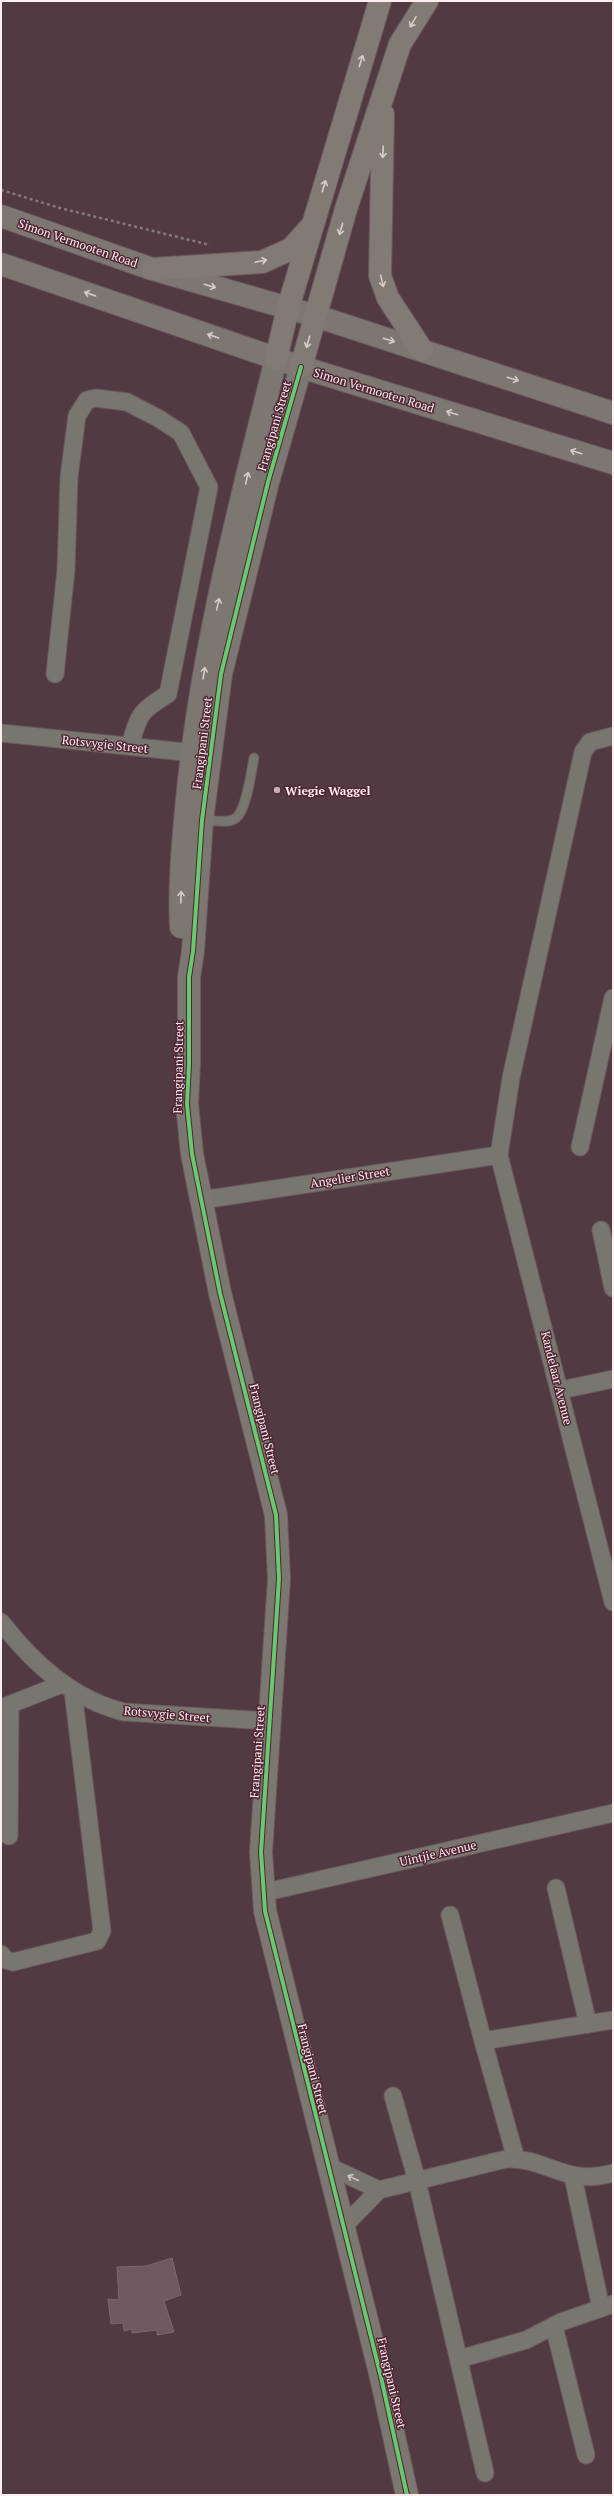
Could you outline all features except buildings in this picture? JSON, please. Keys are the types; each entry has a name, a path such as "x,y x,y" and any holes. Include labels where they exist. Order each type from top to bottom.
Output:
{"highway":[{"path":"276,358 288,308 380,1"},
{"path":"301,367 346,209 400,44 427,1"},
{"path":"382,98 384,138 380,276 388,298 422,350"},
{"path":"152,269 262,262 291,249 313,224"}],"street":[{"name":"Simon Vermooten Road","path":"1,216 152,269 316,316 613,412"},
{"name":"Simon Vermooten Road","path":"1,264 301,367 613,463"},
{"name":"Frangipani Street","path":"276,358 209,642 200,753 202,820 193,951 189,977 188,1124 220,1293 276,1515 279,1579 261,1852 262,1893 268,1932 381,2377 407,2495"},
{"name":"Frangipani Street","path":"189,977 182,939 182,854 200,753 268,482 301,367"},
{"path":"55,674 66,570 69,477 76,416 87,400 96,398 127,402 158,418 181,433 210,487 168,694 147,707 139,716 130,746"},
{"name":"Rotsvygie Street","path":"1,733 200,753"},
{"path":"499,1155 511,1078 583,752 590,742 613,736"},
{"path":"580,1147 613,998"},
{"name":"Angelier Street","path":"202,1200 499,1155"},
{"name":"Kandelaar Avenue","path":"499,1155 561,1390 613,1602"},
{"path":"601,1230 613,1288"},
{"path":"561,1390 613,1379"},
{"name":"Rotsvygie Street","path":"1,1622 36,1661 67,1688 94,1702 124,1712 269,1722"},
{"path":"1,1954 6,1960 13,1962 97,1941 100,1938 102,1931 67,1688 5,1706 9,1836"},
{"name":"Uintjie Avenue","path":"262,1893 613,1813"},
{"path":"556,1888 588,2024"},
{"path":"450,1915 516,2158"},
{"path":"483,2041 613,2020"},
{"path":"393,2096 417,2181 485,2473"},
{"path":"343,2227 379,2190 516,2158 573,2177 600,2177 613,2173"},
{"path":"328,2166 379,2190"},
{"path":"459,2359 526,2340 554,2326 607,2306 573,2177"},
{"path":"554,2326 586,2455"}],"lane":[{"path":"202,820 232,820 240,814 244,806 254,758"}],"path":[{"path":"1,190 60,208 217,246"}],"cycle path":[{"path":"301,367 268,482 221,674 202,820 193,951 189,977 189,1064 187,1104 192,1154 220,1293 276,1515 279,1579 261,1852 265,1911 381,2377 407,2495"}],"place":[{"name":"Wiegie Waggel","path":"277,790"}]}
